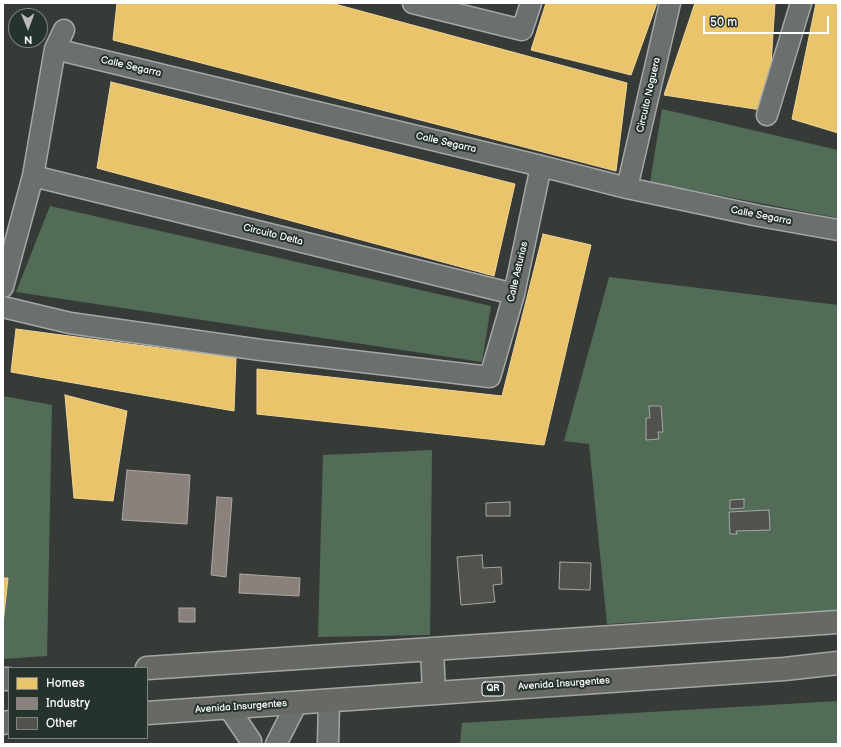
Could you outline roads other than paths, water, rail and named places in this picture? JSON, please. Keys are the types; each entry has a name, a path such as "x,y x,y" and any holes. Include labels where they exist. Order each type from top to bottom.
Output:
{"main road":[{"path":"148,668 838,622"},
{"path":"432,649 434,693"},
{"name":"Avenida Insurgentes","path":"148,713 784,669 838,663"}],"street":[{"path":"413,3 522,30 531,3"},
{"name":"Circuito Noguera","path":"627,188 670,3"},
{"path":"767,115 801,3"},
{"path":"3,287 33,176 55,49 64,30"},
{"name":"Calle Segarra","path":"55,49 627,188 759,216 838,230"},
{"name":"Calle Asturias","path":"3,307 70,323 261,350 490,377 514,294 541,166"},
{"name":"Circuito Delta","path":"33,176 514,294"},
{"path":"328,744 329,700"},
{"path":"276,744 297,703"},
{"path":"228,708 251,741 251,744"}]}
